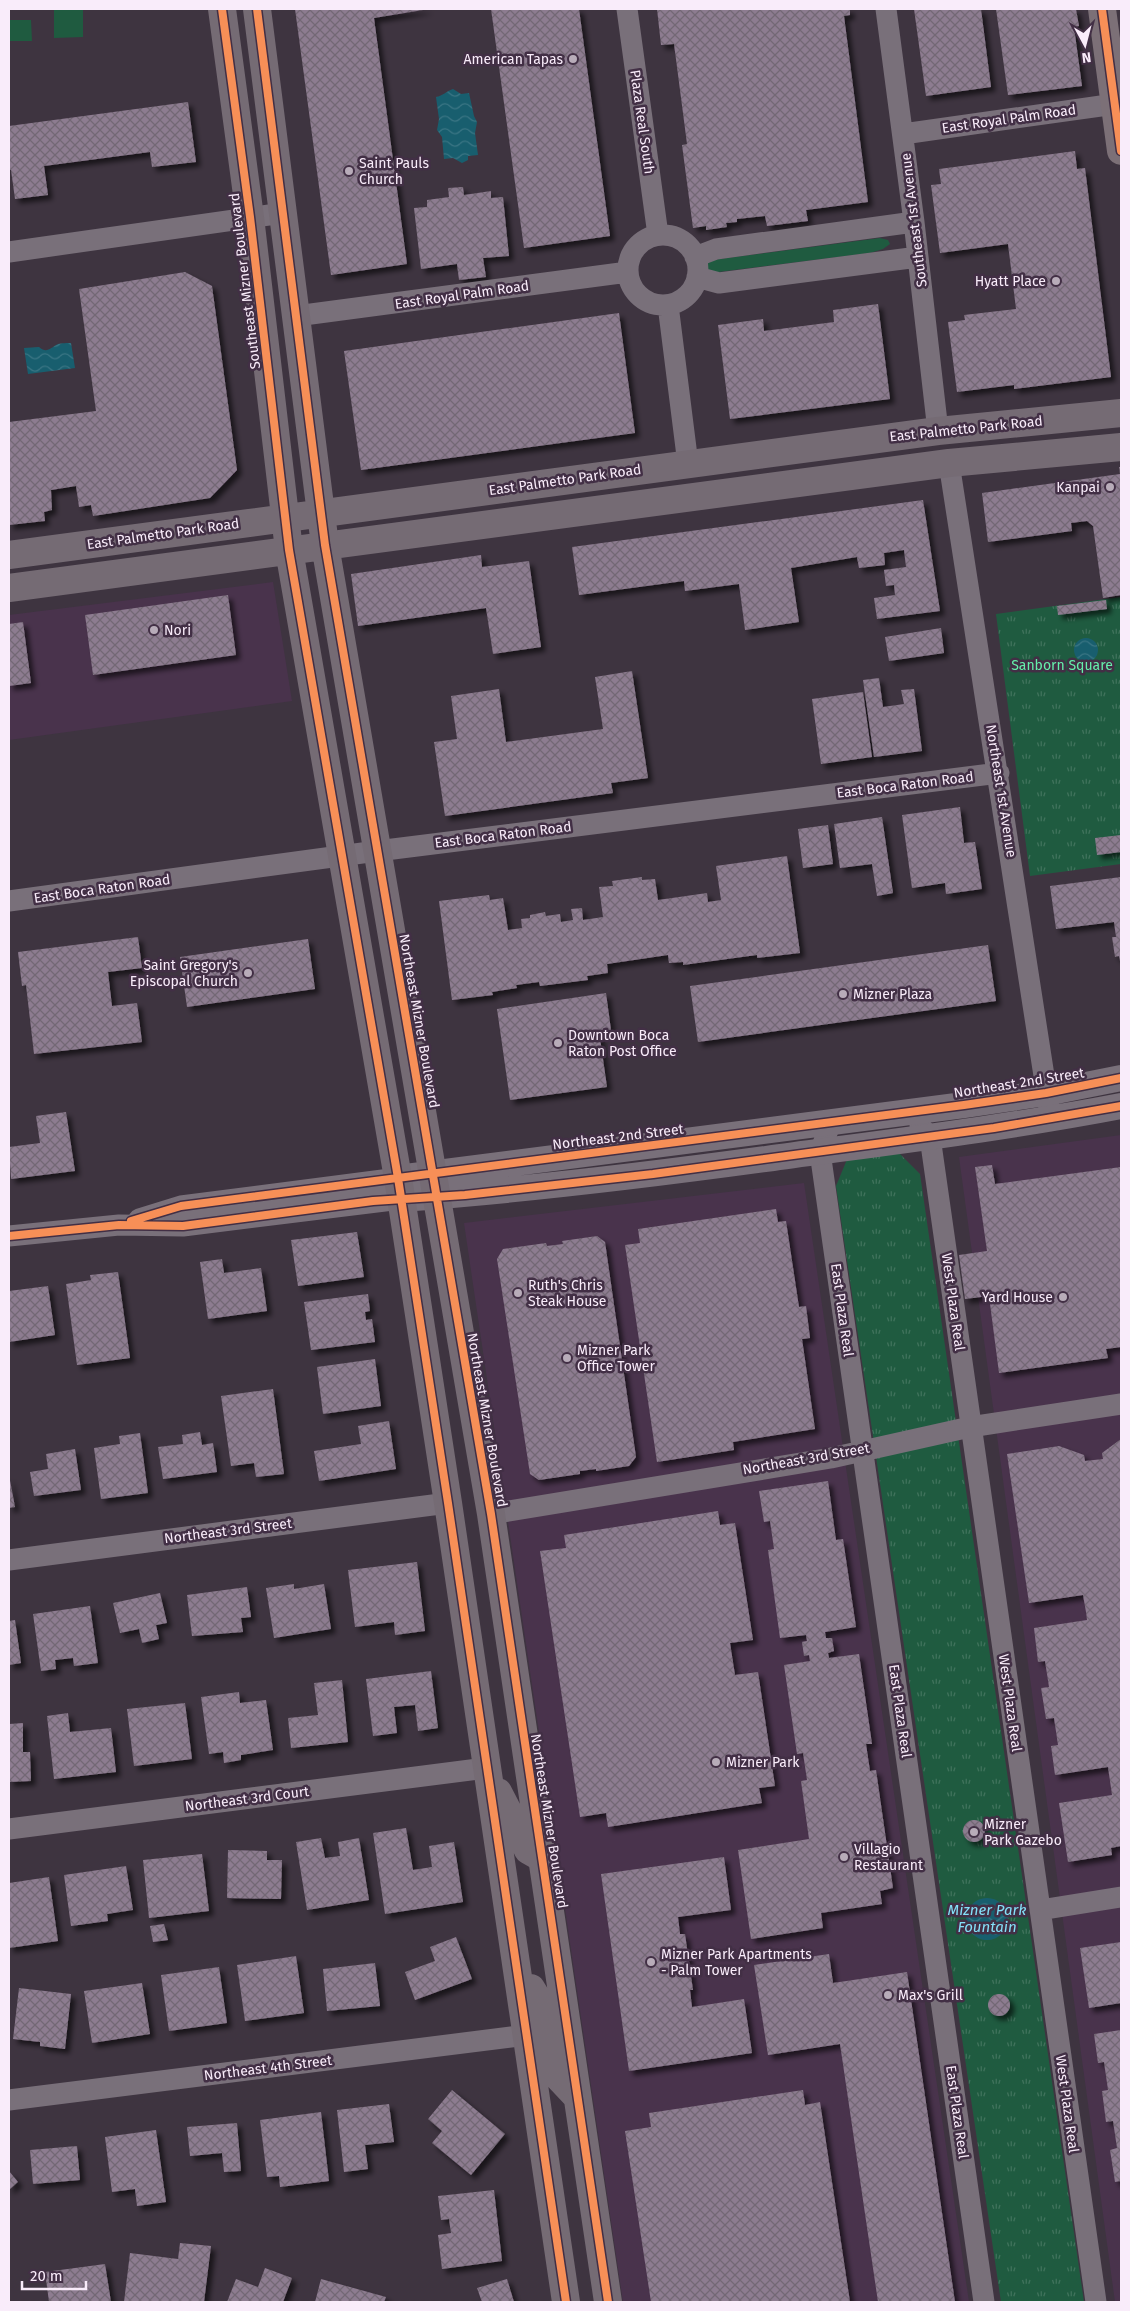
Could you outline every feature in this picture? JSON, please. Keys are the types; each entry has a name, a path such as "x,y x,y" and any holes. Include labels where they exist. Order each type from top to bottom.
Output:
{"main road":[{"name":"Southeast Mizner Boulevard","path":"222,9 250,217 290,550"},
{"path":"257,9 325,545"},
{"path":"1102,9 1121,151"},
{"name":"East Palmetto Park Road","path":"9,555 320,512 938,432 1121,413"},
{"path":"9,588 949,463 1121,447"},
{"name":"Northeast Mizner Boulevard","path":"325,545 491,1514 608,2302"},
{"path":"290,550 399,1188 448,1503 566,2302"},
{"path":"486,1768 528,1850 542,1858"},
{"path":"516,1960 542,2006 554,2064 560,2079 578,2099"}],"street":[{"name":"Plaza Real South","path":"627,9 658,235"},
{"name":"Southeast 1st Avenue","path":"886,9 914,222 938,432"},
{"name":"East Royal Palm Road","path":"903,134 1115,104"},
{"path":"9,252 283,213"},
{"path":"914,222 716,249 696,267 687,296 678,302 668,305 656,304 636,293 630,283 628,272 632,252 644,241 658,235 680,240 689,247 696,267 719,283 918,257"},
{"name":"East Royal Palm Road","path":"296,316 628,272"},
{"path":"668,305 688,464"},
{"name":"Northeast 1st Avenue","path":"949,463 1050,1119"},
{"name":"East Boca Raton Road","path":"9,901 377,850 998,773"},
{"name":"Northeast 2nd Street","path":"434,1185 831,1122 1046,1093 1121,1078"},
{"name":"Northeast 2nd Street","path":"9,1236 119,1225 181,1206 237,1209 434,1185 653,1174 930,1137 1121,1106"},
{"path":"908,1112 930,1137"},
{"name":"East Plaza Real","path":"831,1122 820,1152 984,2302"},
{"name":"West Plaza Real","path":"930,1137 1096,2302"},
{"name":"Northeast 3rd Street","path":"491,1514 831,1458 970,1426 1121,1404"},
{"name":"Northeast 3rd Street","path":"9,1560 448,1503"},
{"name":"Northeast 3rd Court","path":"9,1829 486,1768"},
{"path":"1040,1910 1121,1897"},
{"name":"Northeast 4th Street","path":"9,2100 527,2035"}],"shaded area":[{"path":"273,582 292,701 9,740 9,615"},
{"path":"1121,1135 1121,2302 1115,2302 959,1157"},
{"name":"Mizner Park","path":"804,1183 969,2302 623,2302 464,1223"}],"green space":[{"path":"83,9 83,37 54,38 54,10"},
{"path":"9,20 31,20 32,41 9,41"},
{"path":"880,238 888,240 890,244 883,249 870,253 718,272 710,272 706,265 712,260"},
{"name":"Sanborn Square","path":"1121,597 1121,864 1030,876 996,614"},
{"path":"899,1153 920,1174 1084,2302 1001,2302 836,1186 848,1157"}],"water":[{"path":"453,89 461,94 469,93 477,122 475,133 478,155 468,156 468,160 462,163 453,158 444,159 442,137 437,130 439,119 436,97"},
{"path":"71,343 75,368 28,374 24,348 39,347 46,350 58,344"},
{"path":"1086,638 1095,641 1098,650 1095,659 1086,662 1077,659 1074,650 1077,641"},
{"name":"Mizner Park Fountain","path":"987,1898 1002,1904 1008,1919 1002,1934 987,1940 972,1934 966,1919 972,1904"}],"building":[{"path":"295,9 429,9 374,18 407,264 331,275"},
{"path":"491,9 579,9 610,236 524,248"},
{"path":"657,9 850,9 850,15 844,16 868,202 806,210 808,221 767,226 765,216 737,219 737,222 726,223 727,227 706,230 706,226 693,228 682,145 687,144 674,44 661,45"},
{"path":"914,9 981,9 991,87 926,96"},
{"path":"996,9 1076,9 1079,26 1074,27 1082,86 1008,95"},
{"path":"188,102 196,162 152,167 150,152 44,166 48,195 15,199 11,170 9,170 9,126"},
{"name":"Hyatt Place","path":"1075,151 1077,169 1085,168 1111,377 1014,389 1014,385 957,392 948,322 965,320 964,315 1016,309 1008,244 940,253 931,185 941,184 939,169"},
{"path":"463,187 464,195 491,191 491,198 503,197 509,256 483,258 486,277 459,280 457,264 421,269 414,208 427,207 427,200 449,197 448,188"},
{"path":"185,272 212,286 237,470 210,498 93,516 91,505 79,507 76,486 51,490 52,510 44,512 45,521 9,525 9,422 96,411 79,289"},
{"path":"878,304 890,399 730,419 718,325 763,319 764,331 834,322 833,310"},
{"path":"619,313 635,433 361,470 344,351"},
{"path":"1119,467 1121,467 1121,595 1103,598 1093,526 1087,521 1071,523 1072,531 988,542 982,493 1120,474"},
{"path":"923,500 940,611 877,619 874,598 895,595 894,585 886,586 884,570 906,567 904,550 884,553 885,565 859,568 857,557 791,568 799,622 745,630 739,584 685,591 684,581 579,595 572,547"},
{"path":"481,555 482,567 529,561 541,647 493,654 486,608 358,626 351,574"},
{"path":"228,595 236,655 93,675 85,615"},
{"path":"1106,600 1107,609 1058,615 1057,606"},
{"path":"23,622 31,683 9,686 9,624"},
{"path":"941,628 944,653 889,661 885,637"},
{"path":"632,671 648,778 611,783 613,793 445,816 434,742 457,739 451,696 499,689 506,742 603,729 595,677"},
{"path":"879,678 883,707 904,704 901,690 914,689 922,751 874,757 863,680"},
{"path":"863,692 872,757 821,764 812,699"},
{"path":"960,807 964,843 975,842 982,889 946,894 945,883 912,888 902,815"},
{"path":"882,817 893,893 877,896 872,864 840,868 834,824"},
{"path":"828,825 833,864 803,868 798,829"},
{"path":"1121,835 1121,852 1097,855 1095,838"},
{"path":"787,856 800,953 757,958 757,955 683,965 683,962 669,963 668,955 607,964 608,973 587,976 588,980 540,986 539,982 516,985 517,988 492,992 493,995 452,1000 439,901 489,895 490,900 503,898 508,930 522,928 521,919 530,918 530,915 545,912 546,916 560,914 561,922 573,920 571,909 582,908 583,920 603,917 599,887 613,886 612,881 642,877 642,880 655,879 658,900 707,893 708,902 721,900 716,866"},
{"path":"1121,877 1120,961 1119,956 1115,957 1112,937 1116,937 1114,922 1056,929 1050,886"},
{"path":"138,937 142,968 108,972 112,1006 137,1003 142,1042 34,1054 26,985 22,986 18,952"},
{"name":"Saint Gregory's Episcopal Church","path":"308,939 315,989 187,1007 180,957"},
{"name":"Mizner Plaza","path":"988,945 996,1001 698,1042 690,986"},
{"path":"606,993 611,1030 599,1031 607,1087 510,1100 497,1009"},
{"path":"66,1112 75,1171 11,1179 9,1147 40,1143 36,1116"},
{"path":"992,1165 995,1184 1121,1167 1121,1347 1106,1349 1108,1358 999,1373 989,1296 965,1299 959,1255 987,1251 975,1167"},
{"path":"776,1209 778,1222 786,1221 799,1307 806,1306 810,1338 802,1339 815,1429 733,1442 734,1450 657,1462 625,1245 640,1243 638,1229"},
{"path":"357,1232 364,1277 298,1286 291,1240"},
{"name":"Mizner Park Office Tower","path":"597,1236 605,1242 636,1457 629,1466 596,1471 596,1469 580,1471 580,1474 539,1480 530,1474 497,1259 503,1249 546,1243 547,1246 563,1244 562,1241"},
{"path":"222,1259 224,1273 261,1268 267,1311 208,1319 200,1262"},
{"path":"118,1272 130,1358 77,1365 66,1284 91,1280 90,1275"},
{"path":"48,1286 55,1335 9,1342 9,1291"},
{"path":"368,1294 370,1311 365,1312 366,1320 372,1319 375,1342 311,1350 304,1302"},
{"path":"375,1359 381,1406 323,1414 317,1367"},
{"path":"273,1389 284,1474 256,1477 254,1463 231,1466 221,1396"},
{"path":"389,1421 396,1469 319,1481 314,1451 361,1444 358,1426"},
{"path":"200,1432 202,1445 213,1443 217,1472 163,1479 158,1447 183,1444 182,1435"},
{"path":"140,1433 148,1493 101,1499 94,1448 120,1444 119,1436"},
{"path":"1121,1439 1121,1846 1111,1848 1112,1855 1068,1862 1059,1803 1112,1795 1108,1767 1055,1775 1051,1746 1058,1745 1054,1718 1046,1719 1041,1688 1049,1687 1045,1661 1038,1662 1034,1628 1087,1620 1086,1612 1083,1595 1029,1603 1007,1454 1059,1446 1084,1455 1085,1461 1103,1459 1102,1453"},
{"path":"75,1449 81,1490 34,1496 30,1472 48,1469 46,1454"},
{"path":"9,1475 15,1507 9,1508"},
{"path":"828,1481 836,1540 843,1539 856,1627 825,1632 826,1638 832,1638 834,1651 828,1653 829,1658 859,1654 872,1744 866,1744 870,1771 876,1770 893,1888 880,1891 882,1904 821,1913 823,1928 751,1939 738,1850 809,1839 801,1781 807,1780 803,1753 797,1754 784,1665 810,1661 809,1655 804,1656 802,1642 807,1641 806,1635 780,1638 768,1550 774,1549 770,1521 764,1522 759,1491"},
{"path":"718,1511 720,1525 735,1523 753,1640 730,1643 735,1675 758,1672 775,1786 759,1788 762,1803 608,1827 606,1813 580,1817 540,1551 566,1548 564,1535"},
{"path":"417,1562 425,1631 395,1635 394,1622 355,1627 348,1570"},
{"path":"294,1584 294,1589 324,1584 331,1629 274,1638 266,1588"},
{"path":"247,1587 251,1617 241,1618 243,1632 192,1636 187,1595"},
{"path":"160,1593 167,1623 156,1625 159,1639 142,1643 139,1629 120,1633 113,1603"},
{"path":"90,1606 98,1663 74,1666 73,1658 55,1660 56,1669 41,1671 33,1614"},
{"path":"15,1620 21,1663 9,1665 9,1621"},
{"path":"431,1671 438,1728 418,1731 415,1705 394,1707 397,1733 373,1736 366,1679"},
{"path":"342,1680 348,1742 291,1748 288,1718 318,1715 314,1683"},
{"path":"239,1692 240,1703 266,1700 273,1750 241,1755 241,1760 224,1763 223,1752 209,1754 201,1697"},
{"path":"185,1703 192,1759 134,1766 127,1709"},
{"path":"68,1713 70,1732 111,1728 116,1772 54,1779 47,1716"},
{"path":"23,1723 23,1752 30,1752 31,1781 9,1782 9,1724"},
{"name":"Mizner Park Gazebo","path":"974,1820 982,1823 985,1831 982,1839 974,1842 966,1839 963,1831 966,1823"},
{"path":"406,1828 413,1870 432,1867 429,1846 454,1842 463,1902 385,1914 373,1833"},
{"path":"321,1838 325,1858 340,1856 338,1842 359,1838 369,1900 307,1910 296,1842"},
{"path":"228,1850 267,1851 267,1860 282,1860 281,1899 227,1898"},
{"path":"202,1854 209,1911 149,1918 143,1860"},
{"name":"Mizner Park Apartments - Palm Tower","path":"724,1857 731,1910 678,1917 680,1934 685,1934 693,1990 690,1990 692,2007 744,1999 752,2053 629,2071 601,1874"},
{"path":"126,1866 133,1910 107,1914 108,1921 71,1926 64,1875"},
{"path":"49,1877 58,1941 9,1948 9,1883"},
{"path":"164,1924 168,1940 153,1942 150,1926"},
{"path":"456,1937 472,1979 415,2000 405,1972 435,1961 430,1947"},
{"path":"1121,1942 1121,2003 1089,2008 1080,1948"},
{"path":"829,1954 833,1983 907,1972 955,2302 878,2302 840,2044 768,2055 754,1965"},
{"path":"296,1956 304,2013 245,2021 237,1965"},
{"path":"375,1963 380,2006 327,2011 323,1969"},
{"path":"219,1967 227,2023 169,2031 161,1975"},
{"path":"142,1983 150,2034 92,2043 84,1991"},
{"path":"19,1988 71,1994 65,2049 40,2046 40,2042 13,2039"},
{"path":"999,1994 1007,1997 1010,2005 1007,2013 999,2016 991,2013 988,2005 991,1997"},
{"path":"1121,2030 1121,2181 1115,2182 1110,2150 1117,2148 1113,2121 1106,2122 1102,2091 1108,2090 1104,2062 1098,2063 1094,2034"},
{"path":"452,2090 505,2134 471,2175 432,2143 442,2131 428,2119"},
{"path":"803,2090 805,2105 820,2102 850,2302 651,2302 625,2131 651,2127 649,2113"},
{"path":"389,2104 394,2142 365,2145 368,2169 344,2172 337,2110"},
{"path":"321,2112 329,2181 280,2187 279,2176 267,2177 260,2120"},
{"path":"237,2123 241,2171 224,2172 222,2153 190,2156 187,2127"},
{"path":"156,2130 166,2202 137,2206 135,2189 112,2192 105,2137"},
{"path":"77,2146 80,2180 33,2184 30,2150"},
{"path":"9,2171 18,2182 9,2190"},
{"path":"494,2190 502,2261 442,2269 438,2235 451,2233 449,2219 441,2220 438,2196"},
{"path":"180,2243 211,2246 204,2302 124,2302 130,2253 178,2259"},
{"path":"105,2264 111,2302 49,2302 45,2272"},
{"path":"265,2268 292,2278 283,2302 227,2302 236,2279 258,2287"},
{"path":"321,2279 386,2297 384,2302 315,2302"},
{"path":"507,2279 514,2302 482,2302 477,2288"}],"cycle path":[{"path":"222,9 250,217 289,550 398,1178 566,2302"},
{"path":"257,9 325,545 491,1514 608,2302"},
{"path":"1102,9 1121,151"},
{"path":"131,1221 181,1206 964,1105 1046,1093 1121,1078"},
{"path":"9,1236 119,1225 183,1226 373,1201 465,1195 653,1174 994,1128 1121,1106"}],"place":[{"name":"American Tapas","path":"573,59"},
{"name":"Saint Pauls Church","path":"349,171"},
{"name":"Hyatt Place","path":"1056,281"},
{"name":"Kanpai","path":"1110,487"},
{"name":"Nori","path":"154,630"},
{"name":"Saint Gregory's Episcopal Church","path":"248,973"},
{"name":"Mizner Plaza","path":"843,994"},
{"name":"Downtown Boca Raton Post Office","path":"558,1043"},
{"name":"Ruth's Chris Steak House","path":"518,1293"},
{"name":"Yard House","path":"1063,1297"},
{"name":"Mizner Park Office Tower","path":"567,1358"},
{"name":"Mizner Park","path":"716,1762"},
{"name":"Mizner Park Gazebo","path":"974,1832"},
{"name":"Villagio Restaurant","path":"844,1857"},
{"name":"Mizner Park Apartments - Palm Tower","path":"651,1962"},
{"name":"Max's Grill","path":"888,1995"}]}
